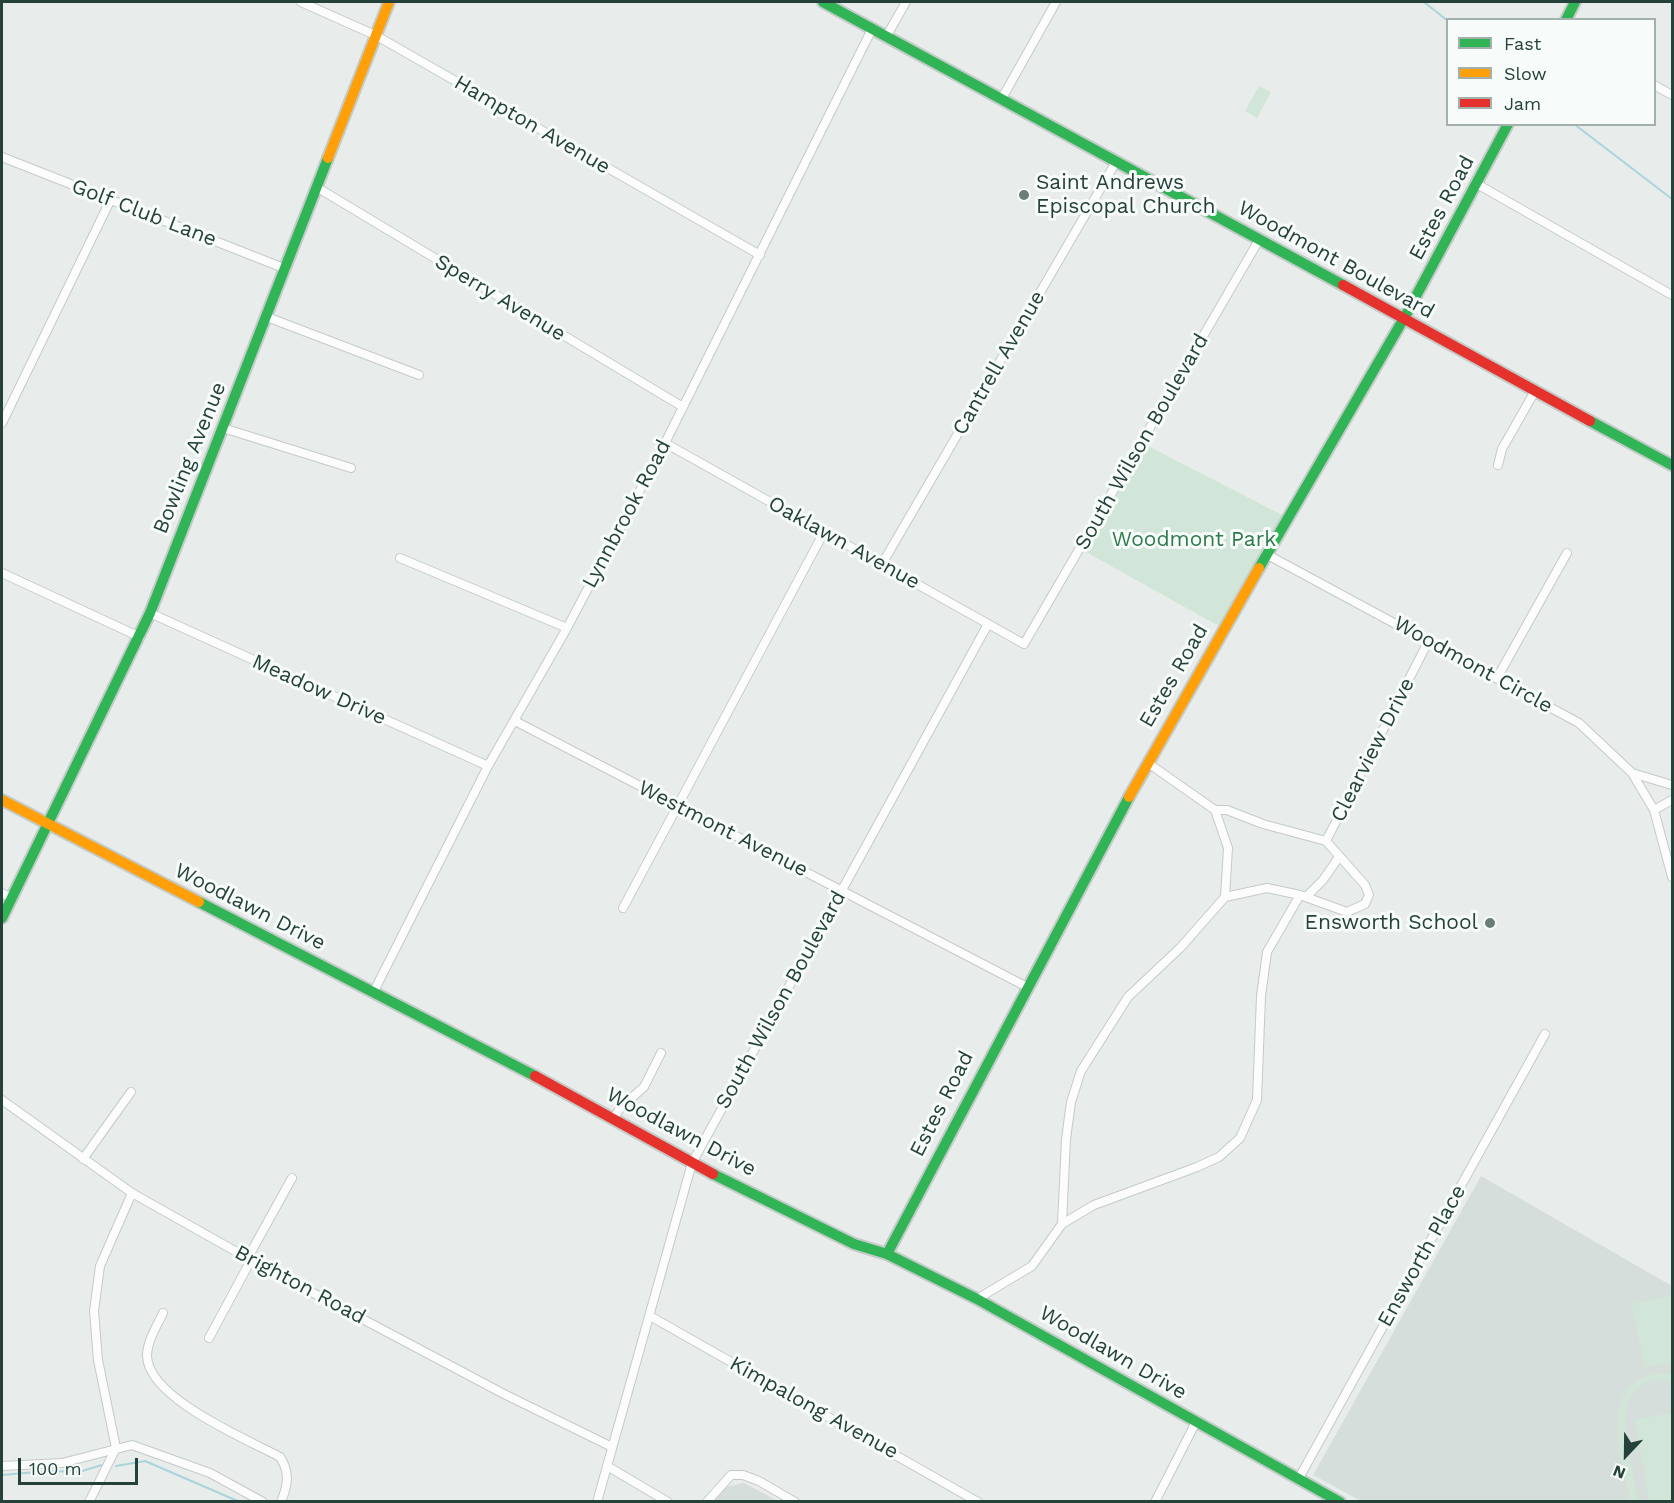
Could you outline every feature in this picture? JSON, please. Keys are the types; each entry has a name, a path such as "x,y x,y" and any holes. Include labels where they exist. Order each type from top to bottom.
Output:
{"main road":[{"name":"Bowling Avenue","path":"2,918 6,895 48,824 140,637 318,188 389,2"},
{"name":"Woodmont Boulevard","path":"823,2 1672,465"},
{"path":"1567,18 1574,2"},
{"name":"Estes Road","path":"886,1254 996,1040 1148,763 1266,554 1405,320 1507,126"},
{"name":"Woodlawn Drive","path":"2,800 613,1119 692,1163 854,1244 886,1254 977,1299 1340,1502"}],"street":[{"name":"Hampton Avenue","path":"301,2 375,35 760,255"},
{"path":"886,37 906,2"},
{"path":"1001,100 1056,2"},
{"name":"Lynnbrook Road","path":"373,993 488,766 567,628 665,443 872,29"},
{"path":"1656,86 1672,94"},
{"name":"Golf Club Lane","path":"2,157 286,269"},
{"name":"Cantrell Avenue","path":"882,564 1116,162"},
{"path":"1477,184 1672,295"},
{"name":"Sperry Avenue","path":"318,188 682,407"},
{"path":"2,423 110,201"},
{"name":"South Wilson Boulevard","path":"1024,644 1260,240"},
{"path":"267,317 419,375"},
{"path":"1498,465 1502,449 1535,391"},
{"path":"223,429 351,468"},
{"name":"Oaklawn Avenue","path":"665,443 1024,644"},
{"path":"623,908 824,532"},
{"path":"1497,678 1567,553"},
{"name":"Woodmont Circle","path":"1266,554 1579,723 1632,773 1672,785"},
{"path":"400,558 567,628"},
{"path":"2,573 140,637"},
{"name":"Meadow Drive","path":"150,613 488,766"},
{"name":"South Wilson Boulevard","path":"597,1502 692,1163 988,624"},
{"name":"Clearview Drive","path":"1303,896 1347,912 1365,904 1369,895 1365,885 1326,841 1429,640"},
{"name":"Westmont Avenue","path":"514,721 1027,987"},
{"path":"1148,763 1215,810 1227,810 1263,824 1326,841"},
{"path":"1632,773 1654,810 1672,876"},
{"path":"1654,810 1672,800"},
{"path":"1215,810 1228,848 1225,897"},
{"path":"977,1299 1032,1266 1062,1224 1094,1205 1219,1157 1240,1138 1257,1100 1261,996 1267,952 1303,896 1323,880 1339,857"},
{"path":"1062,1224 1066,1139 1071,1102 1081,1071 1128,997 1180,947 1225,897 1267,888 1303,896"},
{"name":"Ensworth Place","path":"1299,1478 1545,1034"},
{"path":"613,1119 621,1107 644,1087 661,1053"},
{"path":"83,1159 131,1092"},
{"name":"Brighton Road","path":"2,1100 132,1193 251,1260 504,1394 612,1447"},
{"path":"209,1338 251,1260 251,1252 292,1178"},
{"path":"89,1502 116,1448 103,1394 94,1311 100,1266 132,1193"},
{"path":"163,1313 149,1343 147,1355 152,1375 165,1391 199,1413 280,1457 288,1469 286,1491 281,1502"},
{"name":"Kimpalong Avenue","path":"650,1316 978,1502"},
{"path":"1155,1502 1196,1422"},
{"path":"2,1466 62,1463 132,1445 210,1473 262,1502"},
{"path":"607,1467 668,1502"},
{"path":"707,1502 731,1475 743,1475 795,1502"}],"shaded area":[{"path":"1481,1176 1672,1286 1672,1501 1361,1501 1313,1475"},
{"path":"744,1483 778,1501 714,1502 726,1487"}],"green space":[{"path":"1259,86 1271,92 1257,118 1245,111"},
{"name":"Woodmont Park","path":"1146,445 1284,516 1221,625 1215,624 1084,551"},
{"path":"1669,1296 1672,1298 1672,1362 1645,1367 1631,1304"},
{"path":"1660,1373 1672,1374 1672,1382 1650,1381 1635,1389 1628,1404 1627,1444 1639,1501 1631,1501 1619,1445 1617,1425 1619,1407 1626,1392 1639,1380"},
{"path":"1672,1413 1672,1501 1649,1501 1635,1419"}],"waterway":[{"path":"1424,2 1446,19"},
{"path":"1577,126 1672,199"},
{"path":"116,1466 145,1461 240,1502"},
{"path":"2,1475 48,1471 79,1472 102,1465"}],"traffic: fast":[{"path":"823,2 1343,285"},
{"path":"1567,18 1575,2"},
{"path":"1259,568 1407,313 1507,126"},
{"path":"2,918 150,613 328,158"},
{"path":"1590,421 1672,465"},
{"path":"887,1254 1129,797"},
{"path":"199,902 535,1076"},
{"path":"713,1174 854,1244 887,1254 977,1299 1340,1502"}],"traffic: slow":[{"path":"328,158 389,2"},
{"path":"1129,797 1259,568"},
{"path":"2,800 199,902"}],"traffic: jam":[{"path":"1343,285 1590,421"},
{"path":"535,1076 713,1174"}],"place":[{"name":"Saint Andrews Episcopal Church","path":"1024,195"},
{"name":"Ensworth School","path":"1490,923"}]}
